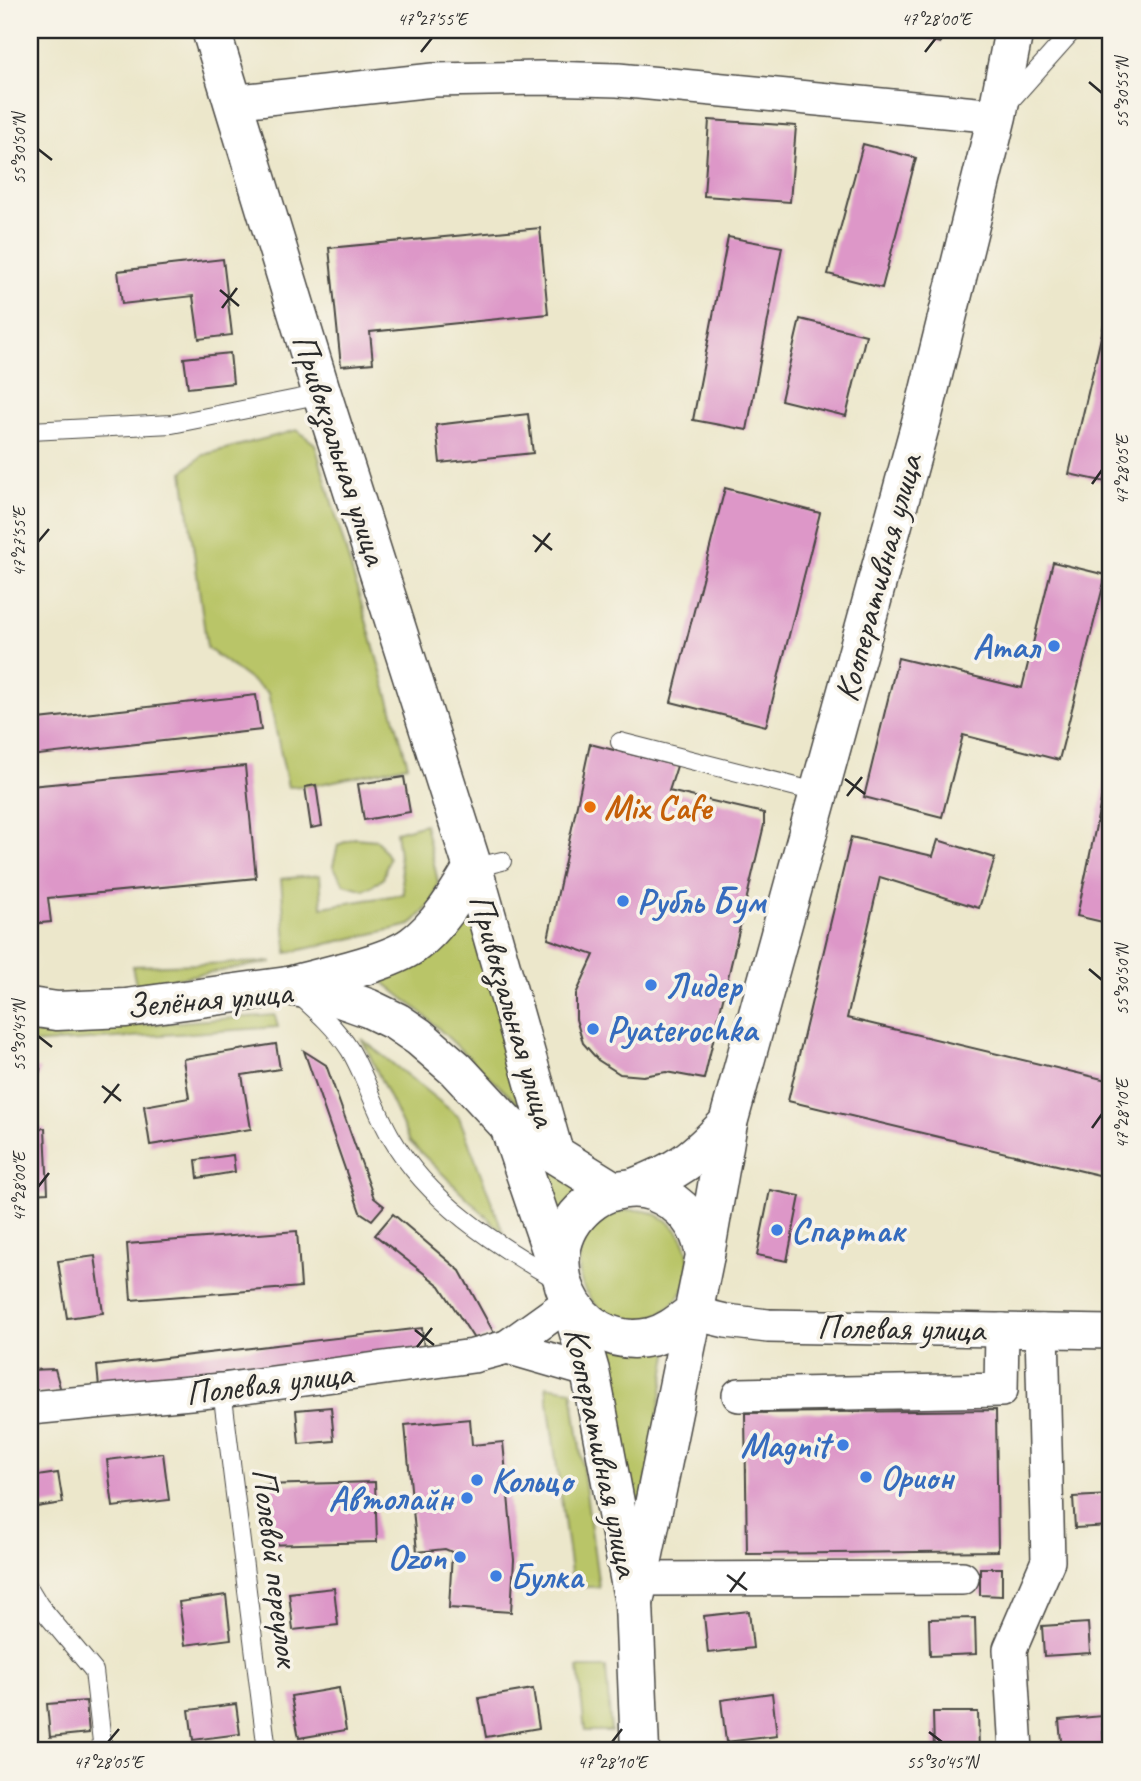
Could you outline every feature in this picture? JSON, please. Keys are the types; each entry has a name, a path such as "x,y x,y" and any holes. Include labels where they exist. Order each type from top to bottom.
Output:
{"street":[{"name":"Привокзальная улица","path":"211,30 322,394 487,865 554,1153"},
{"name":"Кооперативная улица","path":"705,1255 728,1123 923,415 997,116 1014,30"},
{"path":"231,102 433,80 578,78 618,79 997,116"},
{"name":"Привокзальная улица","path":"288,986 394,956 413,945 487,865"},
{"name":"Зелёная улица","path":"30,1007 57,1011 125,1009 288,986 323,992 397,1022 456,1069 509,1126 623,1190"},
{"path":"623,1190 652,1192 668,1199 684,1211 697,1227 705,1255 692,1313 673,1329 651,1337 631,1338 606,1332 587,1321 566,1293 559,1258 562,1240 572,1221 591,1202 623,1190 667,1176 687,1163 728,1123"},
{"name":"Зелёная улица","path":"509,1126 566,1293"},
{"name":"Кооперативная улица","path":"566,1293 590,1371 636,1591 640,1751"},
{"name":"Полевая улица","path":"30,1408 222,1390 473,1356 507,1347 566,1293"},
{"name":"Кооперативная улица","path":"636,1591 692,1313"},
{"name":"Полевая улица","path":"692,1313 726,1321 768,1326 1111,1332"},
{"path":"739,1395 1001,1390 1002,1330"},
{"path":"1016,1751 1010,1649 1048,1561 1042,1331"},
{"path":"507,1347 590,1371"},
{"path":"636,1591 962,1578"}],"lane":[{"path":"997,116 1073,30"},
{"path":"30,431 172,424 322,394"},
{"path":"620,742 820,793"},
{"path":"288,986 332,1025 350,1051 391,1137 417,1174 461,1216 566,1293"},
{"name":"Полевой переулок","path":"222,1390 267,1751"},
{"path":"30,1590 39,1605 94,1671 103,1751"}],"green space":[{"path":"297,430 315,444 408,765 316,785 288,787 268,693 207,648 183,472 203,455"},
{"path":"425,824 438,882 433,902 411,925 287,953 281,879 320,875 322,907 404,894 396,832"},
{"path":"354,838 377,840 389,858 383,879 364,890 344,884 333,866 338,845"},
{"path":"471,914 529,1114 423,1014 377,977 433,954"},
{"path":"272,962 136,985 132,966"},
{"path":"275,1015 278,1027 30,1044 30,1033"},
{"path":"362,1039 459,1117 504,1234 410,1142"},
{"path":"532,1155 590,1192 557,1226"},
{"path":"634,1210 655,1214 673,1226 685,1244 689,1265 685,1286 673,1304 655,1316 634,1320 613,1316 595,1304 583,1286 579,1265 583,1244 595,1226 613,1214"},
{"path":"670,1342 636,1547 599,1343"},
{"path":"546,1386 572,1390 599,1587 573,1587"},
{"path":"578,1668 606,1668 611,1731 585,1731"}],"building":[{"path":"895,30 943,30 940,43"},
{"path":"709,120 796,126 790,202 704,196"},
{"path":"863,144 916,158 882,288 828,274"},
{"path":"540,228 548,314 370,332 373,363 341,366 329,248"},
{"path":"728,237 782,247 747,430 693,420"},
{"path":"223,259 232,335 199,339 193,296 122,304 118,271"},
{"path":"1111,299 1111,483 1069,474"},
{"path":"800,319 866,335 846,416 781,400"},
{"path":"230,353 233,383 188,388 184,358"},
{"path":"528,414 533,453 440,463 436,425"},
{"path":"725,488 820,513 766,726 671,702"},
{"path":"1053,562 1106,575 1059,760 963,735 942,817 864,797 898,658 1022,688"},
{"path":"256,695 261,730 30,756 30,720"},
{"path":"590,744 677,766 669,791 764,813 764,825 704,1079 666,1072 643,1076 620,1074 598,1060 583,1043 576,1019 576,994 594,955 548,939"},
{"path":"1111,759 1111,924 1077,916"},
{"path":"245,766 256,878 48,898 51,922 30,924 30,786"},
{"path":"404,777 410,812 364,820 358,784"},
{"path":"316,785 322,826 311,828 305,787"},
{"path":"851,837 933,856 938,840 995,858 979,908 880,877 847,1018 1111,1081 1111,1139 1103,1176 788,1101"},
{"path":"276,1044 280,1069 242,1075 251,1129 150,1145 144,1106 189,1098 183,1059"},
{"path":"304,1051 326,1065 374,1198 384,1206 372,1220 360,1212"},
{"path":"30,1067 40,1069 35,1091 30,1090"},
{"path":"45,1128 48,1193 30,1194 30,1129"},
{"path":"233,1155 235,1172 198,1178 196,1160"},
{"path":"770,1190 800,1196 787,1261 757,1255"},
{"path":"393,1214 460,1271 494,1333 476,1342 440,1286 375,1235"},
{"path":"297,1231 301,1287 131,1300 127,1244"},
{"path":"95,1256 103,1313 67,1318 58,1261"},
{"path":"422,1328 424,1350 99,1387 97,1366"},
{"path":"55,1369 61,1391 30,1394 30,1370"},
{"path":"331,1407 334,1441 299,1444 296,1410"},
{"path":"996,1410 998,1551 747,1554 745,1413"},
{"path":"470,1419 472,1445 503,1442 514,1560 511,1612 449,1608 452,1552 445,1549 417,1552 405,1425"},
{"path":"163,1453 169,1500 113,1507 107,1460"},
{"path":"58,1473 63,1503 30,1508 30,1477"},
{"path":"375,1482 377,1542 262,1545 260,1485"},
{"path":"1111,1495 1111,1526 1075,1528 1073,1497"},
{"path":"980,1568 1002,1568 1002,1596 980,1595"},
{"path":"334,1588 338,1625 293,1630 289,1593"},
{"path":"226,1595 231,1639 185,1645 179,1602"},
{"path":"749,1611 753,1648 708,1653 704,1616"},
{"path":"975,1618 976,1654 930,1656 929,1619"},
{"path":"1088,1623 1090,1653 1044,1656 1042,1626"},
{"path":"339,1688 346,1730 299,1738 291,1696"},
{"path":"533,1689 539,1728 486,1737 479,1698"},
{"path":"772,1693 777,1736 726,1742 721,1700"},
{"path":"86,1701 89,1733 50,1737 47,1704"},
{"path":"236,1704 240,1734 193,1740 189,1710"},
{"path":"933,1712 978,1712 979,1751 934,1751"},
{"path":"1102,1716 1105,1751 1062,1751 1059,1720"}],"place":[{"name":"Атал","path":"1054,646"},
{"name":"Mix Cafe","path":"590,807"},
{"name":"Рубль Бум","path":"623,901"},
{"name":"Лидер","path":"651,985"},
{"name":"Pyaterochka","path":"593,1029"},
{"name":"Спартак","path":"777,1230"},
{"name":"Magnit","path":"843,1445"},
{"name":"Орион","path":"866,1477"},
{"name":"Кольцо","path":"477,1480"},
{"name":"Автолайн","path":"467,1498"},
{"name":"Ozon","path":"460,1557"},
{"name":"Булка","path":"496,1576"}]}
